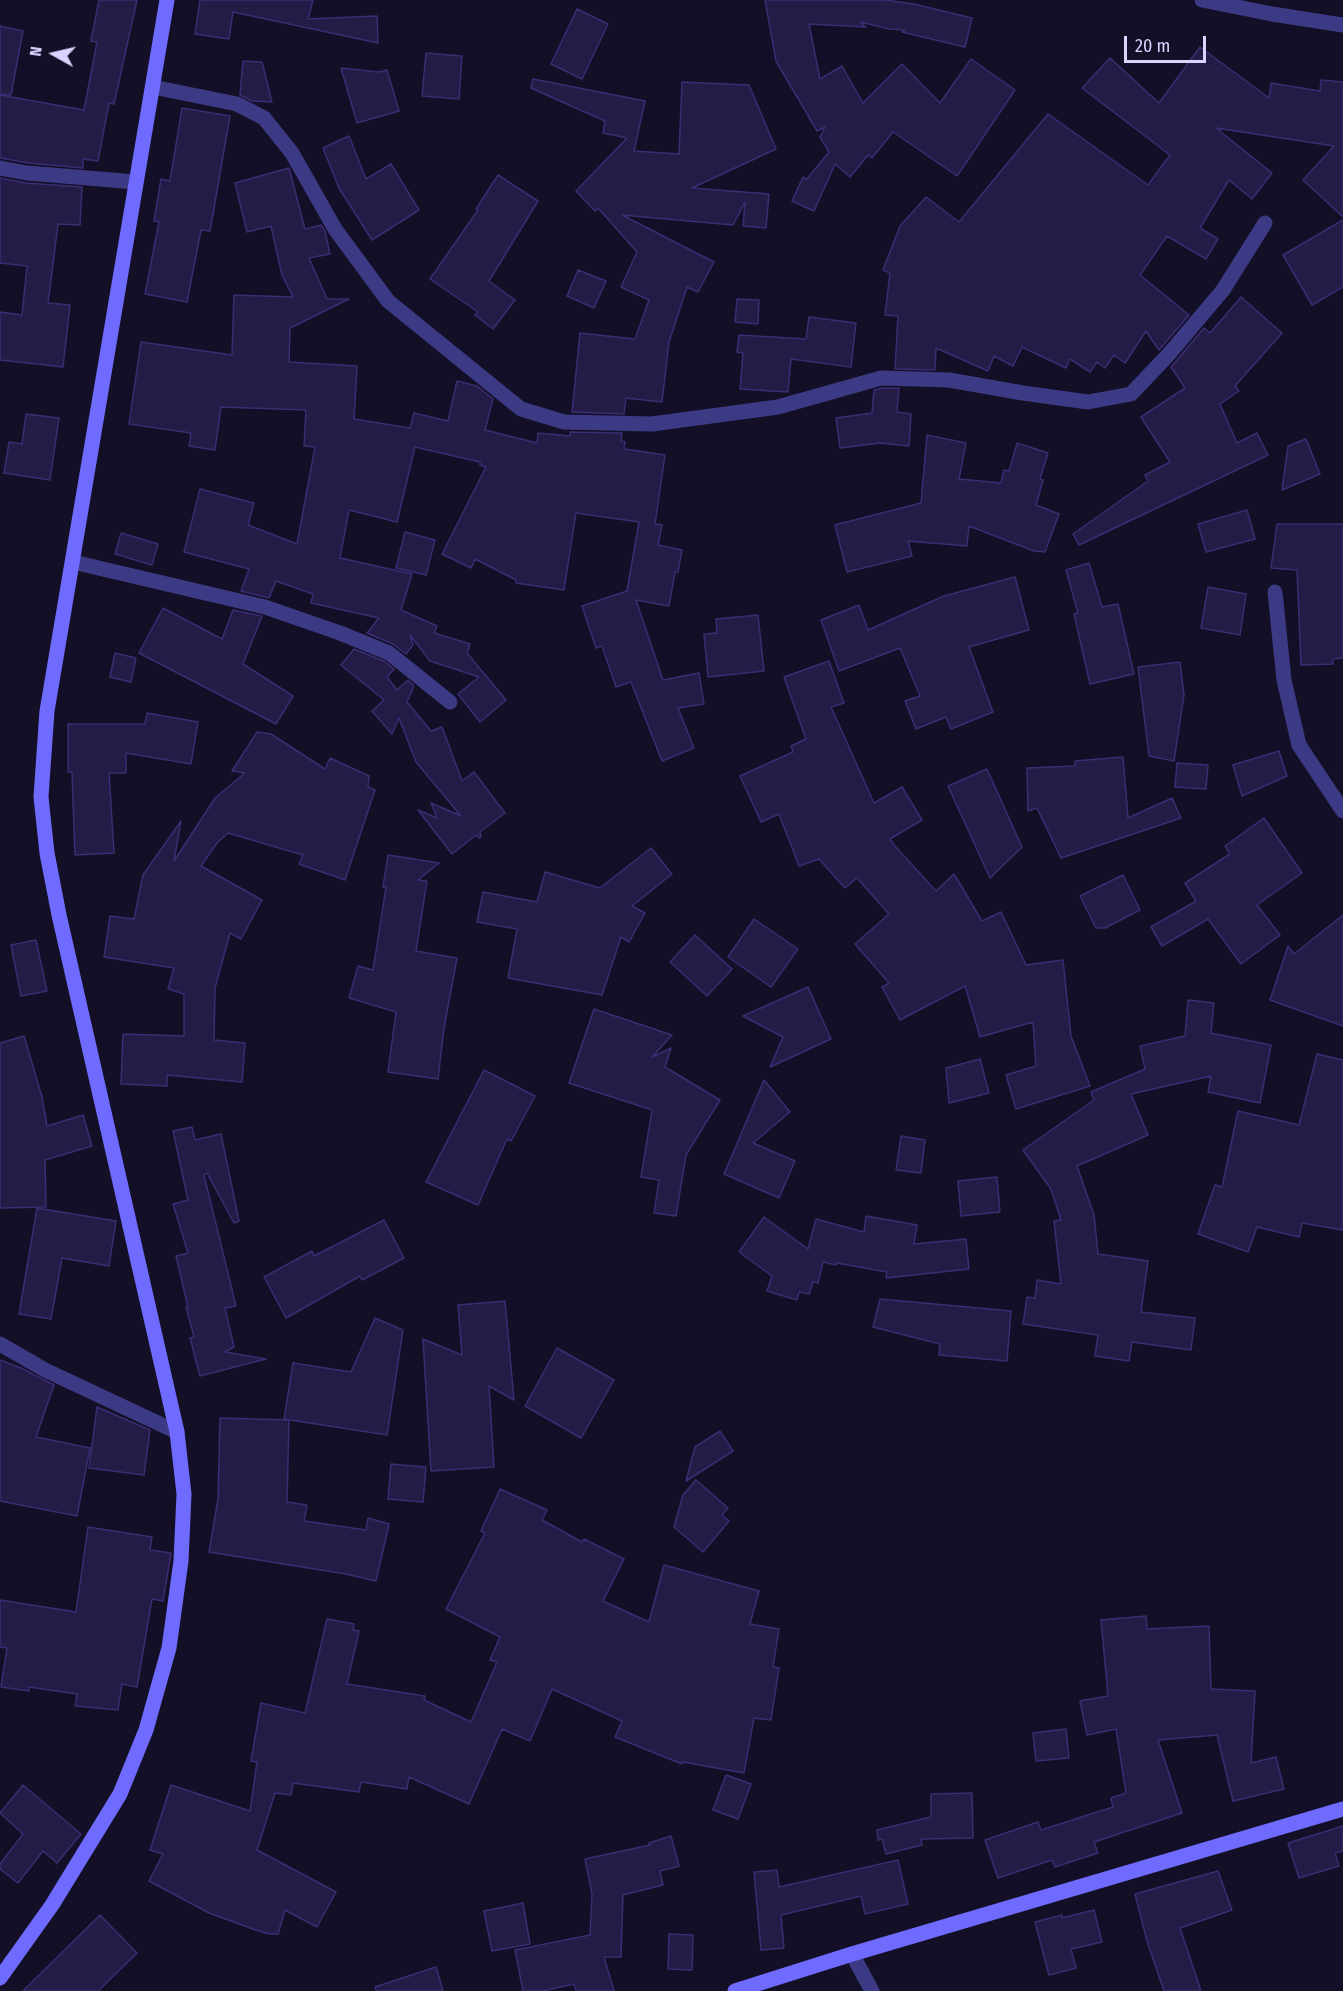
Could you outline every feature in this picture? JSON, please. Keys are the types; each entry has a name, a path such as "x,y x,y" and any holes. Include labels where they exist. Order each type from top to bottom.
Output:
{"street":[{"path":"0,1978 52,1905 120,1794 146,1730 169,1648 181,1561 184,1494 177,1432 59,915 47,853 41,797 47,711 167,0"},
{"path":"1202,0 1343,25"},
{"path":"153,87 237,104 264,118 292,153 335,229 388,301 521,409 564,422 652,424 766,408 881,378 949,380 1088,402 1131,394 1169,354 1223,290 1265,223"},
{"path":"0,168 27,173 136,182"},
{"path":"73,562 265,607 340,633 389,653 450,702"},
{"path":"1275,592 1284,681 1299,745 1343,811"},
{"path":"0,1344 45,1370 177,1432"},
{"path":"735,1991 852,1953 1343,1809"},
{"path":"852,1953 872,1991"}],"building":[{"path":"99,0 137,0 114,104 109,103 98,161 83,159 83,168 0,158 0,95 84,110 97,42 91,41"},
{"path":"200,0 313,0 308,19 377,16 378,43 233,12 229,39 195,34"},
{"path":"765,0 885,0 914,4 972,18 965,47 902,32 905,30 889,29 860,22 866,27 809,24 820,79 842,66 863,103 902,64 940,103 971,59 1015,90 957,176 893,132 872,158 868,155 850,177 835,164 814,211 792,201 803,177 807,179 829,152 820,137 825,127 817,131 776,61"},
{"path":"577,9 608,24 582,79 551,64"},
{"path":"0,26 23,31 11,95 0,94"},
{"path":"1200,47 1269,98 1271,83 1320,91 1321,80 1343,82 1343,217 1303,180 1334,146 1216,128 1272,173 1252,199 1229,180 1200,228 1218,239 1206,259 1167,236 1140,275 1189,315 1159,350 1146,331 1125,363 1114,355 1105,368 1097,362 1090,372 1070,359 1066,368 1022,347 1013,366 994,356 988,371 936,348 935,370 895,369 898,316 885,315 890,273 883,270 900,226 926,197 959,222 1048,114 1148,185 1170,155 1082,88 1110,58 1159,103"},
{"path":"426,53 462,56 459,99 422,96"},
{"path":"243,61 262,62 272,102 252,101 240,95"},
{"path":"341,68 379,72 387,70 399,111 357,123"},
{"path":"533,79 645,101 634,151 679,154 682,82 749,85 776,149 692,188 769,194 766,228 743,226 745,202 733,225 622,215 714,262 698,292 687,287 669,342 662,402 626,398 624,414 572,412 580,333 635,339 649,300 621,287 637,252 598,208 595,211 576,191 627,138 603,133 605,121 531,88"},
{"path":"182,108 230,116 210,231 201,230 187,302 145,294 159,222 154,221 161,179 170,181"},
{"path":"349,136 366,179 391,164 419,210 372,240 339,188 323,148"},
{"path":"289,168 305,229 321,225 325,231 330,254 309,258 327,299 349,299 290,328 289,362 357,366 354,419 410,428 414,413 448,421 457,381 477,386 493,399 485,430 537,443 538,433 570,436 570,432 622,433 621,441 625,442 624,449 665,455 655,524 662,525 658,545 682,550 678,572 675,572 669,606 636,600 663,680 699,673 704,704 678,708 694,748 662,761 631,682 616,687 602,646 596,648 582,606 627,591 639,522 576,513 564,590 516,583 516,580 475,559 471,568 442,554 486,467 480,465 480,462 415,447 397,522 349,510 340,558 412,574 401,610 437,626 434,633 470,644 467,653 506,700 480,722 458,694 479,677 430,661 410,635 413,645 406,654 393,644 367,633 379,618 311,603 313,594 276,581 269,598 241,591 249,569 184,552 200,489 254,503 248,525 297,544 315,447 304,446 306,410 221,407 215,450 189,446 191,433 129,424 141,342 232,355 234,295 293,297 282,275 271,226 247,232 235,183"},
{"path":"498,175 538,201 489,281 515,300 493,329 475,315 478,312 430,279 478,210 476,209"},
{"path":"0,178 26,183 82,187 80,225 58,224 48,303 70,305 63,367 0,360 0,312 22,315 27,266 0,263"},
{"path":"1343,220 1343,287 1312,305 1283,255"},
{"path":"578,270 606,281 594,308 567,296"},
{"path":"1241,297 1282,333 1235,386 1239,391 1220,404 1237,443 1257,433 1268,455 1079,545 1073,534 1148,481 1145,475 1170,462 1141,417 1185,388 1171,367 1204,328 1210,333"},
{"path":"737,299 759,300 758,324 735,322"},
{"path":"809,317 856,323 851,367 791,359 788,392 740,389 743,353 737,352 739,335 806,339"},
{"path":"899,388 897,412 911,414 909,446 880,443 840,448 836,418 872,413 874,390"},
{"path":"26,414 59,418 50,480 4,473 9,442 22,444"},
{"path":"927,435 966,443 959,479 1001,483 1004,470 1009,471 1017,443 1048,453 1040,479 1043,480 1036,505 1059,514 1045,552 1034,551 969,526 967,546 908,541 912,556 847,572 835,525 921,503"},
{"path":"1306,439 1320,474 1282,490 1288,446"},
{"path":"1247,510 1255,539 1206,552 1198,524"},
{"path":"1277,524 1343,524 1343,658 1333,659 1333,664 1301,665 1297,570 1271,568"},
{"path":"405,532 435,540 426,575 396,568"},
{"path":"121,533 158,544 152,565 115,554"},
{"path":"1089,563 1102,607 1118,604 1134,674 1090,684 1074,614 1078,613 1066,570"},
{"path":"1015,577 1029,630 969,647 993,712 951,729 946,717 916,729 905,701 920,696 900,648 839,671 821,620 859,605 868,630 944,596"},
{"path":"1208,587 1246,594 1240,635 1201,628"},
{"path":"163,608 222,639 233,610 262,616 243,664 293,696 276,724 139,653"},
{"path":"758,615 764,671 708,677 704,634 717,633 716,619"},
{"path":"354,649 384,661 394,669 387,677 397,690 408,680 414,686 407,702 431,731 442,727 462,781 474,772 505,813 480,832 481,837 476,835 452,854 418,810 437,818 431,803 461,816 416,762 399,718 392,734 372,711 384,700 341,665"},
{"path":"115,653 136,658 131,682 110,677"},
{"path":"829,661 844,703 831,707 874,803 902,787 922,820 890,839 894,845 936,891 954,874 982,921 1001,912 1026,965 1063,960 1071,1036 1090,1086 1016,1109 1006,1075 1036,1066 1033,1022 980,1037 965,986 900,1020 882,987 889,983 855,944 889,914 857,878 845,888 819,859 799,866 779,814 761,822 740,776 793,752 791,746 806,739 784,677"},
{"path":"1180,662 1184,695 1174,761 1149,756 1138,667"},
{"path":"147,713 198,722 191,764 126,753 126,773 109,773 114,853 75,855 72,772 68,772 68,724 145,724"},
{"path":"257,732 271,734 325,769 330,758 369,776 368,787 375,790 345,880 299,864 303,855 228,833 217,843 201,866 262,900 241,939 230,933 215,988 214,1040 245,1043 242,1082 167,1075 167,1086 121,1084 123,1034 184,1036 184,994 168,989 174,968 104,957 110,916 134,919 143,875 181,821 174,861 215,798 245,773 232,771"},
{"path":"1279,751 1287,776 1242,796 1233,765"},
{"path":"1123,757 1128,818 1172,798 1181,818 1061,858 1037,808 1028,811 1027,768 1075,766 1075,761"},
{"path":"1177,763 1208,765 1206,789 1175,787"},
{"path":"987,769 1022,847 990,878 948,786"},
{"path":"1264,818 1302,873 1257,905 1280,935 1241,964 1208,919 1162,946 1151,927 1196,901 1185,883 1230,854 1225,846"},
{"path":"651,848 672,874 632,906 645,913 629,942 621,937 602,995 508,978 517,929 477,922 483,892 537,902 545,872 600,888"},
{"path":"388,855 439,863 418,880 427,881 416,951 457,958 444,1028 438,1079 388,1072 396,1012 349,998 358,966 373,970 386,887 383,887"},
{"path":"1123,875 1140,910 1105,928 1096,928 1080,896"},
{"path":"1343,915 1343,1026 1270,1000 1288,946 1294,954"},
{"path":"754,919 798,949 771,987 728,957"},
{"path":"695,935 732,969 707,996 670,962"},
{"path":"36,940 47,991 21,996 11,945"},
{"path":"808,987 831,1039 770,1067 783,1037 743,1016"},
{"path":"1188,1000 1214,1003 1211,1033 1271,1045 1260,1103 1208,1092 1211,1076 1131,1094 1148,1135 1077,1166 1094,1215 1098,1254 1148,1261 1141,1312 1195,1318 1191,1350 1132,1342 1129,1361 1095,1356 1098,1335 1023,1324 1027,1297 1035,1298 1037,1280 1061,1284 1054,1221 1061,1220 1051,1189 1023,1150 1094,1100 1091,1092 1145,1069 1140,1046 1185,1036"},
{"path":"594,1009 672,1035 652,1057 671,1048 665,1067 720,1100 686,1155 676,1216 654,1213 659,1180 641,1177 652,1110 569,1083"},
{"path":"24,1036 42,1097 47,1126 83,1115 92,1146 45,1160 46,1207 0,1208 0,1043"},
{"path":"1317,1054 1343,1060 1343,1230 1302,1223 1299,1237 1257,1227 1248,1252 1198,1234 1215,1185 1222,1187 1238,1111 1299,1125"},
{"path":"980,1059 989,1093 949,1103 946,1068"},
{"path":"484,1070 535,1096 511,1141 507,1139 478,1205 426,1182"},
{"path":"764,1080 790,1112 753,1143 795,1161 779,1198 724,1174"},
{"path":"192,1127 195,1140 221,1134 239,1221 234,1223 207,1173 204,1175 236,1306 225,1308 234,1347 225,1352 266,1359 200,1376 190,1338 194,1337 176,1256 188,1253 173,1204 188,1200 173,1131"},
{"path":"901,1136 925,1140 921,1173 896,1170"},
{"path":"997,1177 1000,1212 961,1216 958,1181"},
{"path":"37,1208 116,1221 109,1266 62,1258 51,1319 19,1314"},
{"path":"866,1216 917,1225 914,1244 966,1239 969,1269 886,1278 887,1272 823,1262 818,1283 813,1282 809,1294 799,1292 797,1300 767,1291 772,1276 739,1252 764,1217 808,1249 816,1219 864,1232"},
{"path":"384,1220 404,1258 362,1280 360,1276 286,1318 264,1277 312,1251 314,1256"},
{"path":"880,1299 1011,1311 1007,1361 939,1355 940,1344 873,1327"},
{"path":"505,1301 514,1400 489,1386 494,1467 431,1471 423,1339 462,1355 458,1305"},
{"path":"375,1318 403,1330 387,1435 284,1419 293,1363 351,1372"},
{"path":"557,1348 614,1380 581,1438 525,1406"},
{"path":"0,1360 54,1385 36,1437 90,1448 77,1516 0,1501"},
{"path":"97,1407 150,1430 144,1475 89,1468"},
{"path":"220,1418 289,1420 287,1502 307,1505 304,1521 366,1530 368,1518 389,1524 376,1581 209,1552 218,1499"},
{"path":"720,1431 733,1451 686,1481 695,1447"},
{"path":"391,1464 426,1467 423,1502 388,1499"},
{"path":"696,1480 728,1508 722,1515 729,1521 703,1552 674,1527 683,1495"},
{"path":"500,1489 547,1510 542,1520 582,1542 584,1539 624,1559 603,1601 649,1622 664,1565 759,1591 750,1624 779,1629 773,1667 779,1668 771,1720 754,1718 744,1773 683,1762 682,1764 615,1737 622,1721 552,1689 530,1741 502,1729 469,1804 409,1777 407,1789 361,1782 359,1792 293,1783 291,1795 275,1793 257,1850 336,1892 317,1927 285,1910 278,1934 269,1934 209,1913 149,1881 163,1854 150,1850 171,1785 250,1811 257,1762 251,1761 261,1703 305,1713 327,1619 354,1624 353,1630 359,1631 347,1684 425,1696 424,1700 471,1722 497,1662 490,1660 500,1637 446,1609 485,1533 481,1531"},
{"path":"88,1527 152,1537 150,1550 171,1553 163,1601 152,1599 137,1687 122,1684 118,1710 75,1706 77,1694 29,1687 29,1691 1,1687 7,1648 0,1647 0,1600 76,1612"},
{"path":"1146,1616 1147,1629 1209,1626 1211,1689 1255,1691 1251,1763 1276,1757 1284,1789 1233,1801 1217,1735 1158,1740 1182,1813 1094,1842 1098,1853 1055,1867 1052,1860 998,1878 985,1840 1038,1822 1041,1830 1113,1807 1111,1798 1126,1793 1116,1729 1087,1735 1080,1701 1108,1696 1101,1620"},
{"path":"1066,1729 1069,1758 1036,1761 1033,1733"},
{"path":"726,1775 751,1784 738,1819 713,1810"},
{"path":"23,1785 81,1834 57,1863 43,1851 18,1883 0,1869 0,1864 23,1834 0,1813"},
{"path":"972,1793 973,1838 921,1839 922,1845 886,1854 882,1839 878,1840 877,1830 931,1817 931,1794"},
{"path":"1343,1826 1343,1851 1335,1853 1339,1866 1299,1878 1288,1843"},
{"path":"671,1836 679,1866 660,1871 663,1885 623,1895 621,1957 604,1957 614,1991 576,1991 574,1984 543,1991 523,1991 515,1950 590,1935 592,1894 585,1859 650,1845 649,1843"},
{"path":"898,1860 908,1904 865,1914 861,1896 781,1915 784,1948 761,1950 754,1872 777,1870 779,1887"},
{"path":"1218,1871 1232,1910 1180,1928 1201,1991 1164,1991 1147,1941 1135,1894"},
{"path":"523,1903 530,1944 492,1951 484,1911"},
{"path":"1094,1910 1102,1942 1071,1949 1076,1968 1049,1975 1035,1922"},
{"path":"100,1915 137,1953 98,1991 23,1991"},
{"path":"669,1934 693,1935 692,1970 668,1969"},
{"path":"436,1967 443,1991 376,1991 375,1987"}]}
